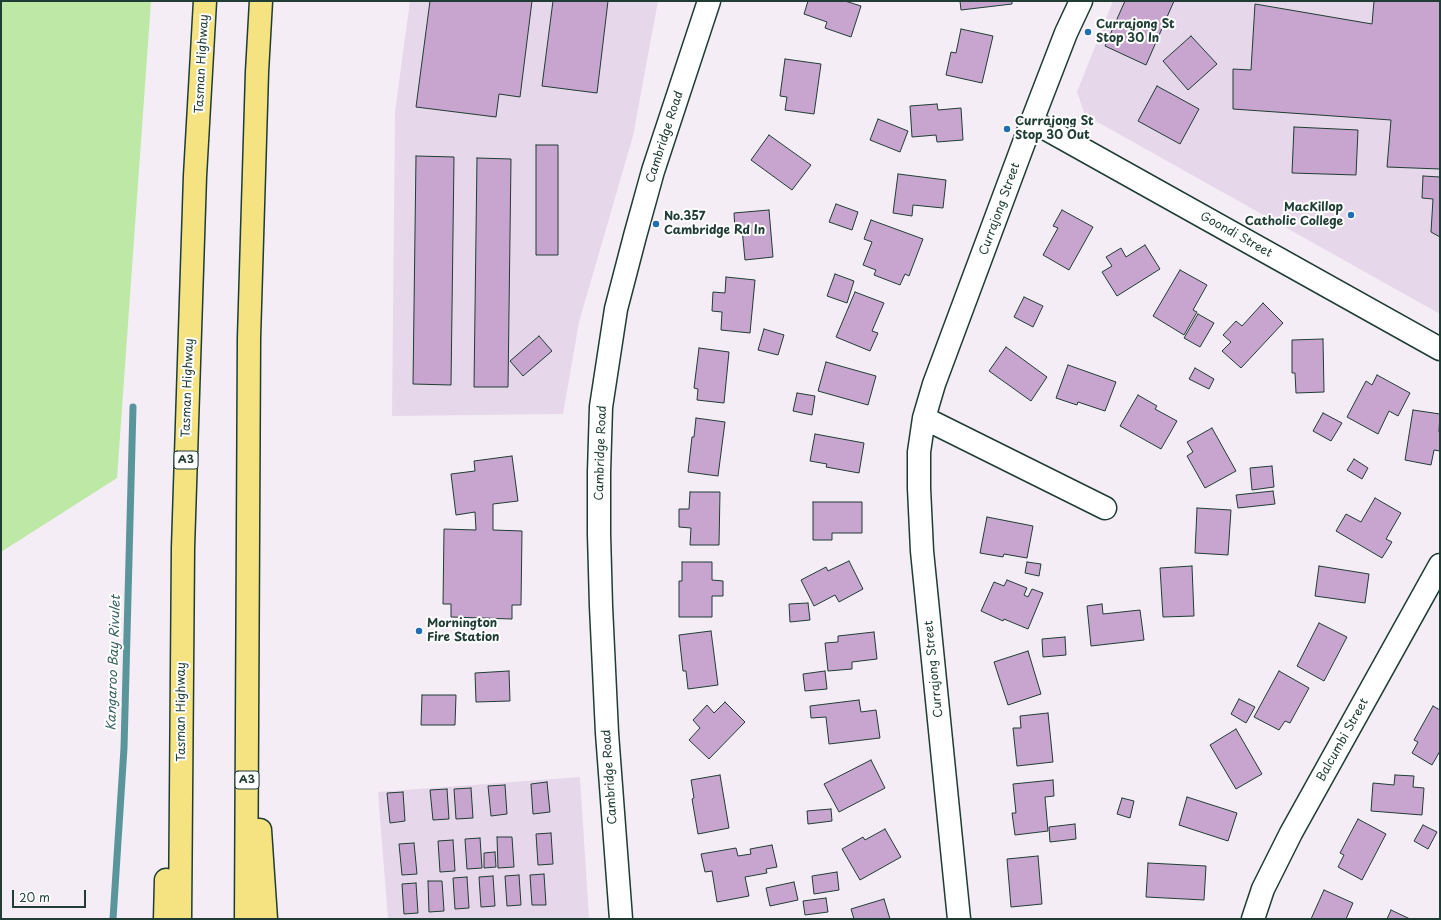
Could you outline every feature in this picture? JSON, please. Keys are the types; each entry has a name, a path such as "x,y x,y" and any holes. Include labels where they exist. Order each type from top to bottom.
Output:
{"highway":[{"name":"Tasman Highway","path":"180,919 183,548 195,176 205,1"},
{"name":"A3","path":"246,919 249,338 257,72 261,1"},
{"path":"164,919 183,548"},
{"path":"248,642 266,919"}],"street":[{"name":"Cambridge Road","path":"621,919 607,733 601,598 599,534 601,407 616,309 635,236 653,171 709,1"},
{"name":"Currajong Street","path":"959,919 922,551 919,452 924,418 934,384 1032,121 1066,33 1081,1"},
{"name":"Goondi Street","path":"1032,121 1440,349"},
{"path":"924,418 1105,508"},
{"name":"Balcumbi Street","path":"1252,919 1263,889 1291,833 1440,565"}],"shaded area":[{"path":"410,1 658,1 633,136 579,322 563,414 392,416 395,112"},
{"name":"MacKillop Catholic College","path":"1113,1 1440,1 1440,314 1085,115 1077,92"},
{"path":"580,777 589,919 388,919 378,792"}],"green space":[{"path":"1,1 151,1 117,478 1,552"}],"building":[{"path":"430,1 532,1 520,97 499,94 496,117 416,107"},
{"path":"553,1 608,1 597,93 542,86"},
{"path":"808,1 845,1 861,6 851,37 825,28 827,22 804,14"},
{"path":"960,1 1012,1 1012,4 961,10"},
{"path":"1125,1 1174,1 1146,65 1105,46"},
{"path":"1374,1 1440,1 1440,169 1387,167 1391,120 1233,109 1233,69 1251,70 1255,4 1372,24"},
{"path":"961,29 993,36 982,83 946,75 951,52 956,53"},
{"path":"1191,36 1217,64 1188,90 1163,61"},
{"path":"785,59 821,64 814,114 785,110 787,97 780,96"},
{"path":"1157,86 1199,109 1180,144 1138,121"},
{"path":"937,104 938,110 961,108 963,140 937,142 936,135 912,137 910,106"},
{"path":"878,119 908,131 900,152 870,140"},
{"path":"1294,127 1358,130 1356,175 1292,173"},
{"path":"769,135 811,165 792,190 751,160"},
{"path":"536,145 558,145 558,255 536,255"},
{"path":"416,156 454,157 451,385 413,384"},
{"path":"477,158 511,159 508,387 474,387"},
{"path":"898,174 946,180 943,208 913,205 912,216 893,213"},
{"path":"1423,176 1440,177 1440,237 1431,232 1433,199 1422,198"},
{"path":"836,204 858,212 852,230 829,222"},
{"path":"769,210 773,257 745,260 742,229 735,230 734,213"},
{"path":"1062,210 1093,227 1069,270 1043,255 1058,228 1053,226"},
{"path":"871,220 923,239 909,276 905,274 900,285 874,275 876,270 863,265 872,242 864,239"},
{"path":"1145,245 1160,269 1117,296 1102,272 1112,266 1106,257 1121,248 1126,257"},
{"path":"1180,270 1207,285 1193,310 1197,312 1184,335 1153,316"},
{"path":"835,274 854,281 847,303 827,296"},
{"path":"726,277 755,280 750,333 721,330 722,312 712,311 713,292 725,293"},
{"path":"855,292 884,303 872,331 878,333 870,351 836,337"},
{"path":"1024,297 1043,306 1033,327 1014,317"},
{"path":"1263,303 1283,323 1241,368 1222,351 1231,342 1223,335 1236,321 1242,326"},
{"path":"1198,314 1214,323 1200,347 1184,338"},
{"path":"764,329 784,335 778,355 758,350"},
{"path":"539,336 552,351 523,376 510,361"},
{"path":"1323,339 1324,392 1296,393 1295,373 1292,373 1292,340"},
{"path":"1006,347 1047,377 1031,401 989,371"},
{"path":"699,348 729,352 724,403 697,400 698,389 694,388"},
{"path":"826,362 876,376 868,405 818,391"},
{"path":"1068,365 1116,382 1105,411 1078,402 1077,405 1056,398"},
{"path":"1195,368 1214,379 1209,389 1189,379"},
{"path":"1377,375 1410,393 1398,416 1389,411 1378,434 1347,417 1366,381 1372,385"},
{"path":"797,393 815,396 812,415 793,411"},
{"path":"1138,395 1157,406 1155,409 1177,421 1161,449 1120,426"},
{"path":"1413,410 1440,414 1440,451 1434,450 1431,465 1405,460"},
{"path":"1323,413 1342,423 1331,441 1313,431"},
{"path":"696,418 725,422 718,476 688,472"},
{"path":"1212,428 1236,471 1205,488 1187,456 1193,452 1187,442"},
{"path":"815,434 864,443 859,473 826,467 827,464 810,461"},
{"path":"512,456 518,501 493,504 493,530 522,531 521,605 512,605 512,619 451,617 451,604 443,604 444,529 476,530 475,512 456,515 451,474 475,471 474,461"},
{"path":"1354,459 1368,468 1362,479 1347,470"},
{"path":"1272,466 1274,487 1252,490 1250,468"},
{"path":"1273,491 1275,504 1238,508 1236,495"},
{"path":"690,492 720,492 719,545 690,545 691,528 679,527 679,509 689,509"},
{"path":"1375,498 1401,513 1386,539 1392,542 1382,558 1336,531 1346,514 1361,522"},
{"path":"813,502 862,502 862,533 832,533 832,540 813,540"},
{"path":"1197,508 1231,510 1228,555 1195,553"},
{"path":"987,517 1033,526 1027,558 1004,554 1003,557 980,553"},
{"path":"849,561 863,589 839,602 835,595 814,606 801,580 826,567 828,571"},
{"path":"682,562 712,562 712,580 723,581 723,596 712,596 712,617 679,617 679,581 682,581"},
{"path":"1027,562 1041,564 1039,576 1025,573"},
{"path":"1192,566 1194,616 1163,617 1160,568"},
{"path":"1319,566 1369,574 1365,603 1315,596"},
{"path":"1007,580 1027,588 1024,595 1028,597 1032,589 1043,593 1028,629 1004,619 1003,621 981,611 994,582 1004,586"},
{"path":"808,603 810,620 790,622 789,604"},
{"path":"1102,604 1103,614 1140,610 1144,640 1091,646 1087,606"},
{"path":"1319,623 1347,637 1324,681 1297,666"},
{"path":"711,631 718,685 688,689 686,671 683,671 679,635"},
{"path":"874,632 877,659 852,662 852,669 828,671 825,643 838,642 838,636"},
{"path":"1065,637 1066,655 1043,657 1042,639"},
{"path":"1028,651 1041,694 1008,705 994,662"},
{"path":"509,671 510,701 476,702 475,673"},
{"path":"825,671 827,689 805,691 803,674"},
{"path":"1279,671 1309,688 1290,723 1285,721 1279,730 1254,717"},
{"path":"422,695 456,695 455,725 421,725"},
{"path":"1239,699 1255,707 1246,723 1231,714"},
{"path":"859,700 861,712 876,710 880,738 829,744 826,717 811,718 810,706"},
{"path":"725,702 745,722 709,759 689,740 700,728 693,720 707,705 714,713"},
{"path":"1433,706 1440,710 1440,751 1432,765 1412,753 1418,742 1414,740"},
{"path":"1048,713 1053,762 1017,766 1013,728 1021,728 1020,716"},
{"path":"1236,729 1262,774 1236,789 1210,745"},
{"path":"871,760 885,788 839,812 824,784"},
{"path":"720,775 729,828 698,834 692,799 694,798 691,780"},
{"path":"1395,775 1414,776 1413,787 1424,788 1422,815 1371,811 1373,783 1394,785"},
{"path":"1053,780 1054,796 1045,797 1048,831 1015,835 1012,813 1016,813 1013,784"},
{"path":"547,782 550,812 533,814 531,784"},
{"path":"505,785 507,814 491,816 488,786"},
{"path":"471,788 473,818 456,819 454,789"},
{"path":"447,789 449,819 433,820 430,790"},
{"path":"403,792 405,821 390,823 387,793"},
{"path":"1187,797 1237,813 1228,841 1179,825"},
{"path":"1122,798 1134,801 1130,818 1117,814"},
{"path":"831,809 832,821 808,824 807,811"},
{"path":"1358,819 1386,834 1362,880 1338,867 1344,855 1340,853"},
{"path":"1075,824 1076,839 1050,842 1049,827"},
{"path":"1423,825 1437,832 1428,849 1414,841"},
{"path":"885,829 901,857 860,880 842,849 863,837 865,840"},
{"path":"551,833 553,864 538,865 536,834"},
{"path":"497,837 512,837 514,867 498,868"},
{"path":"480,838 482,868 467,869 465,839"},
{"path":"453,840 455,871 440,872 438,841"},
{"path":"414,843 417,874 402,875 399,844"},
{"path":"772,845 777,867 766,869 767,873 745,877 749,896 717,902 712,871 705,872 701,854 736,848 738,856 751,854 750,849"},
{"path":"495,852 496,867 484,868 484,853"},
{"path":"1038,856 1042,904 1011,907 1007,859"},
{"path":"1148,863 1206,866 1204,900 1146,897"},
{"path":"837,872 839,890 814,894 812,876"},
{"path":"544,874 546,905 532,905 530,875"},
{"path":"519,875 521,905 507,906 505,876"},
{"path":"493,876 495,906 481,907 479,877"},
{"path":"467,877 469,908 455,909 453,878"},
{"path":"428,881 442,881 444,911 429,912"},
{"path":"794,882 798,900 770,906 766,888"},
{"path":"416,883 418,913 404,914 402,884"},
{"path":"1324,890 1353,903 1346,919 1311,919"},
{"path":"826,898 828,912 805,915 803,901"},
{"path":"884,899 890,919 854,919 851,909"},
{"path":"1391,910 1410,919 1387,919"}],"waterway":[{"name":"Kangaroo Bay Rivulet","path":"113,919 124,748 133,407"}],"place":[{"name":"Currajong St Stop 30 In","path":"1088,32"},
{"name":"Currajong St Stop 30 Out","path":"1007,129"},
{"name":"MacKillop Catholic College","path":"1351,215"},
{"name":"No.357 Cambridge Rd In","path":"656,224"},
{"name":"Mornington Fire Station","path":"419,631"}]}
